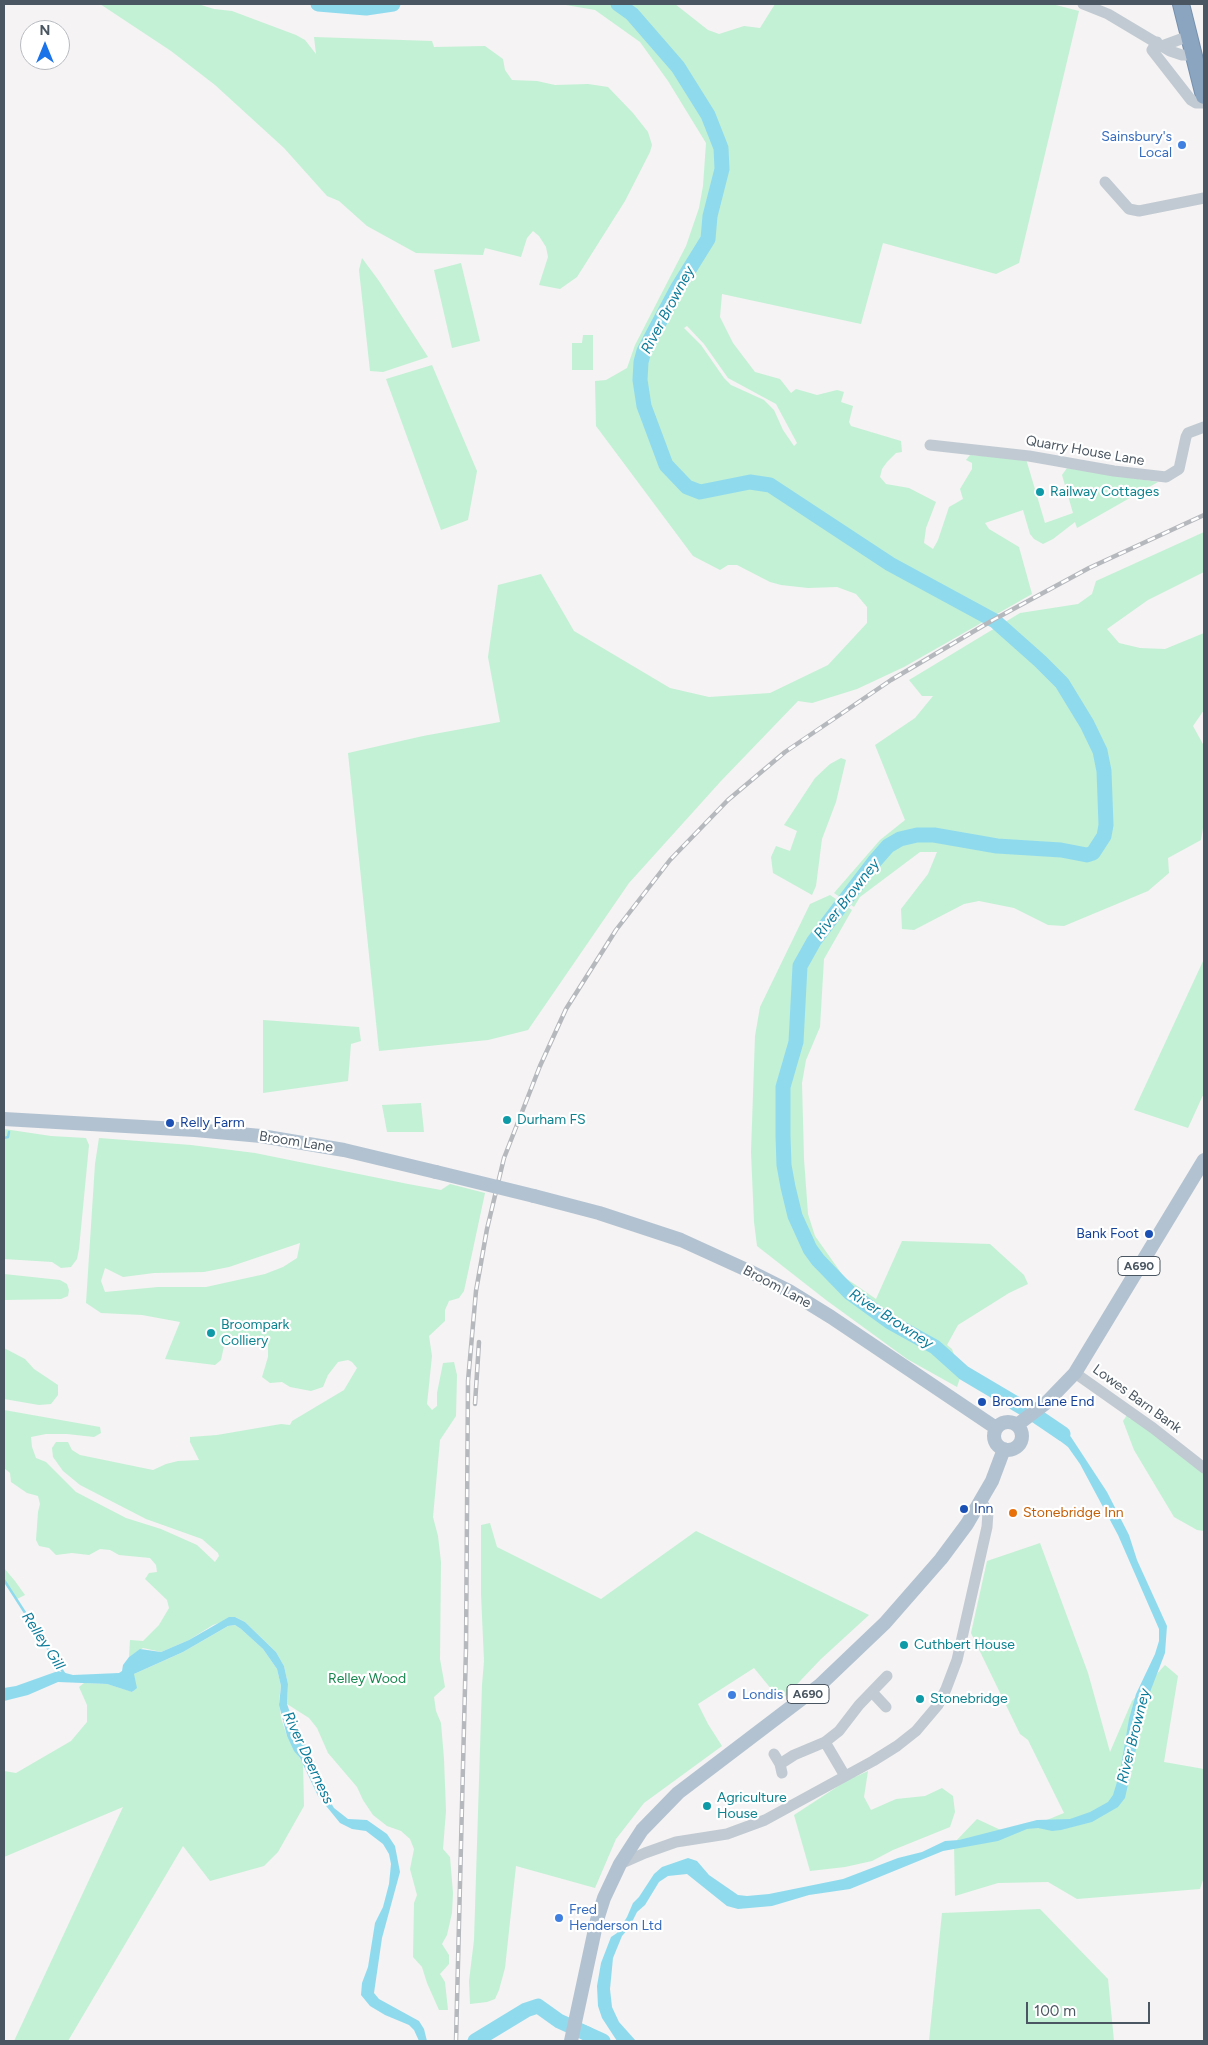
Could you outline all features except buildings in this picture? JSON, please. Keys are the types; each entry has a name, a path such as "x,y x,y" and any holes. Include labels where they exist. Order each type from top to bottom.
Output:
{"highway":[{"path":"1181,4 1204,96"}],"main road":[{"name":"Broom Lane","path":"4,1119 195,1130 261,1136 344,1150 599,1213 681,1240 788,1291 832,1317 996,1428"},
{"name":"A690","path":"996,1428 1004,1422 1017,1425 1046,1403 1075,1373 1204,1160"},
{"path":"996,1428 994,1440 1004,1449 1016,1447 1021,1441 1021,1432 1017,1425"},
{"name":"A690","path":"570,2041 597,1920 604,1898 620,1864 642,1830 678,1793 820,1685 885,1623 941,1559 982,1501 1004,1449"}],"street":[{"path":"1083,4 1108,14 1159,44 1182,55 1194,55"},
{"path":"1189,36 1159,44 1152,50 1191,100 1196,103 1204,103"},
{"path":"1106,182 1129,209 1139,211 1163,208 1204,198"},
{"name":"Quarry House Lane","path":"930,445 1028,456 1114,471 1166,477 1179,469 1188,434 1204,427"},
{"name":"Lowes Barn Bank","path":"1075,1373 1153,1428 1204,1468"},
{"path":"620,1864 676,1842 727,1834 765,1820 897,1746 916,1731 933,1712 946,1689 956,1660 987,1526 988,1512 982,1501"},
{"path":"779,1764 794,1755 825,1742 839,1731 859,1705 888,1676"},
{"path":"872,1692 886,1707"},
{"path":"825,1742 844,1776"}],"green space":[{"path":"100,4 198,4 214,9 232,11 296,35 305,40 316,54 314,37 432,41 434,47 485,46 503,59 505,70 512,80 537,81 555,85 588,84 608,87 648,132 652,145 625,201 577,277 560,289 539,285 548,257 546,247 539,236 533,231 527,238 521,257 485,248 483,255 416,253 367,226 339,201 327,196 284,148 215,85 171,51"},
{"path":"560,4 675,4 708,30 719,34 744,26 760,28 775,4 1052,4 1079,11 1019,263 996,274 883,243 861,324 722,294 720,317 733,343 755,372 780,379 791,393 796,389 817,395 837,390 844,392 841,402 853,406 849,422 851,426 901,441 902,452 896,453 887,462 882,469 880,477 886,484 909,488 936,502 926,528 924,543 933,549 949,507 963,499 960,489 972,469 972,463 966,460 970,455 1026,459 1045,523 1073,513 1062,475 1067,468 1158,482 1077,528 1075,522 1053,539 1043,544 1034,539 1030,534 1023,510 985,523 989,529 1019,547 1032,594 904,667 857,689 812,703 798,701 721,781 629,883 528,1030 488,1040 379,1051 348,753 423,736 500,722 488,657 498,585 541,574 574,631 670,688 709,697 770,693 828,665 867,623 867,607 856,594 837,587 808,588 781,585 770,582 737,565 728,565 720,570 693,556 596,426 595,381 606,380 627,368 635,345 686,246 699,208 703,186 706,143 668,81 640,42 595,10","holes":["687,326 704,344 728,378 776,404 797,443 794,446 783,430 774,410 764,400 731,385 701,345 684,328"]},
{"path":"362,258 428,357 383,372 370,371 359,270"},
{"path":"461,263 480,341 452,348 434,270"},
{"path":"583,335 593,335 593,370 572,370 572,343 582,343"},
{"path":"432,365 477,471 468,520 441,530 386,379"},
{"path":"1204,532 1204,572 1148,600 1107,629 1119,643 1140,648 1165,649 1204,633 1204,710 1193,726 1204,746 1204,822 1201,840 1168,858 1169,873 1148,891 1064,926 1048,925 1014,908 979,901 964,904 914,930 902,929 901,909 928,874 937,852 920,852 860,897 854,907 834,893 880,840 905,820 875,745 915,718 933,696 922,696 909,680 1020,613 1078,604 1092,594 1096,581"},
{"path":"841,758 846,760 836,802 822,839 816,886 812,895 773,873 771,857 776,846 790,851 797,831 784,825 815,778 830,764"},
{"path":"830,895 852,910 824,959 820,1027 806,1060 802,1083 808,1214 815,1236 844,1277 876,1299 902,1241 990,1244 1024,1275 1028,1284 1009,1293 958,1325 947,1345 952,1349 961,1375 957,1387 907,1359 826,1300 757,1246 751,1152 755,1036 760,1007 810,904"},
{"path":"1204,959 1204,1093 1188,1128 1134,1110"},
{"path":"263,1020 359,1027 361,1041 351,1044 348,1081 263,1093"},
{"path":"421,1103 424,1132 387,1132 382,1105"},
{"path":"4,1129 51,1136 86,1138 89,1145 79,1249 77,1259 71,1267 61,1268 52,1262 4,1259"},
{"name":"Relley Wood","path":"99,1138 191,1145 255,1153 441,1190 450,1184 485,1193 464,1291 459,1298 449,1301 445,1310 445,1321 429,1336 432,1356 427,1404 432,1410 437,1406 437,1393 443,1363 454,1362 457,1375 456,1416 440,1440 433,1517 438,1536 441,1562 440,1659 445,1687 434,1697 436,1711 441,1723 444,1759 446,1811 443,1849 450,1857 453,1893 452,1913 447,1935 442,1944 449,1955 449,1964 440,1974 445,1982 448,2010 439,2010 422,1967 413,1957 414,1903 417,1895 410,1869 414,1849 410,1839 401,1831 387,1826 373,1815 357,1787 328,1753 317,1728 309,1718 287,1704 288,1684 284,1666 276,1652 245,1622 235,1617 213,1625 189,1640 161,1652 143,1648 129,1657 130,1640 143,1641 159,1625 169,1608 167,1600 145,1579 149,1573 157,1572 156,1565 150,1558 119,1555 110,1550 100,1549 89,1555 72,1553 56,1555 49,1548 39,1546 36,1540 40,1504 38,1496 27,1493 11,1482 10,1473 4,1468 4,1410 100,1427 101,1433 94,1437 46,1434 31,1437 36,1458 46,1462 76,1492 126,1518 161,1529 197,1545 215,1562 219,1556 218,1553 202,1539 146,1519 80,1485 63,1471 53,1457 52,1448 56,1442 68,1442 72,1450 80,1455 153,1470 178,1461 199,1460 190,1442 190,1437 217,1435 281,1424 290,1425 292,1421 344,1390 357,1368 348,1360 338,1362 328,1375 323,1387 311,1391 290,1387 282,1382 270,1383 262,1377 268,1357 268,1346 262,1339 246,1335 224,1346 221,1360 215,1365 165,1359 180,1322 142,1315 101,1313 86,1303 95,1164","holes":["300,1243 297,1258 283,1267 265,1274 206,1287 158,1287 105,1292 101,1281 105,1268 123,1277 154,1273 204,1272 229,1267"]},
{"path":"4,1274 60,1280 67,1284 68,1296 61,1299 4,1300"},
{"path":"4,1348 25,1359 34,1369 58,1385 58,1395 51,1404 39,1405 4,1399"},
{"path":"1127,1415 1204,1473 1204,1531 1197,1530 1174,1517 1134,1450 1123,1421"},
{"path":"490,1523 497,1547 601,1599 696,1531 869,1615 821,1659 781,1701 754,1668 698,1704 722,1746 644,1803 616,1839 595,1888 516,1866 505,1968 499,1990 495,1999 470,2004 469,1981 474,1940 484,1661 481,1594 481,1525"},
{"path":"1040,1543 1088,1673 1110,1752 1132,1701 1165,1665 1178,1676 1164,1762 1204,1769 1204,1877 1200,1889 1077,1899 1048,1882 998,1883 955,1896 954,1843 977,1819 1005,1832 1037,1824 1064,1813 1028,1740 1020,1734 971,1633 987,1561"},
{"path":"4,1568 25,1595 17,1599 6,1585 4,1581"},
{"path":"235,1625 263,1649 277,1669 281,1686 279,1701 281,1718 287,1736 303,1764 304,1806 278,1852 264,1866 210,1881 183,1846 68,2041 14,2041 123,1807 4,1857 4,1771 16,1773 71,1741 87,1722 87,1705 79,1687 84,1683 107,1684 133,1692 134,1674 183,1652 228,1626"},
{"path":"868,1771 864,1797 871,1810 896,1799 925,1796 942,1788 953,1796 955,1812 950,1827 893,1850 872,1861 845,1867 810,1871 794,1815 846,1781"},
{"path":"1040,1909 1108,1979 1114,2041 929,2041 942,1913"}],"water":[{"path":"1050,1418 1060,1424 1071,1437 1107,1492 1129,1535 1137,1560 1167,1626 1165,1653 1147,1700 1125,1798 1118,1807 1092,1822 1052,1831 1038,1828 1027,1829 998,1841 943,1851 850,1889 809,1895 772,1906 738,1909 727,1906 687,1874 668,1876 659,1882 645,1905 637,1912 629,1928 622,1936 613,1958 610,1989 612,2007 619,2022 636,2041 617,2041 602,2018 598,2006 597,1986 601,1963 611,1937 617,1933 633,1903 654,1874 662,1867 688,1858 697,1861 709,1875 738,1895 769,1894 843,1879 898,1858 922,1852 945,1841 959,1840 1037,1820 1070,1819 1090,1812 1108,1802 1113,1795 1120,1772 1129,1719 1136,1694 1155,1654 1159,1641 1159,1629 1118,1535 1080,1464 1068,1447 1042,1427"},
{"path":"229,1617 235,1617 245,1622 276,1652 284,1666 288,1684 287,1704 295,1727 313,1758 328,1798 334,1808 348,1819 367,1820 387,1834 395,1846 400,1872 382,1938 374,1993 379,1999 419,2021 424,2029 427,2041 419,2041 414,2030 409,2025 385,2015 370,2006 361,1995 362,1983 368,1967 375,1923 383,1907 389,1884 391,1864 389,1854 383,1844 366,1831 352,1829 340,1823 318,1796 287,1736 279,1705 281,1686 277,1669 263,1649 241,1629 235,1625 228,1626 183,1652 134,1674 137,1688 132,1692 107,1684 58,1682 28,1695 4,1701 4,1688 16,1686 58,1671 73,1675 119,1673 129,1657 140,1649 161,1652 189,1640"},
{"path":"582,2024 612,2041 593,2041 580,2036"}],"waterway":[{"name":"River Browney","path":"318,4 366,8 393,4"},
{"name":"River Browney","path":"618,4 632,14 678,67 708,115 721,148 722,169 710,216 708,239 677,289 644,351 641,362 640,380 644,406 666,465 687,487 700,492 750,482 770,485 890,564 995,621 1062,683 1087,724 1100,751 1104,771 1106,825 1104,836 1093,853 1087,855 1061,850 997,846 934,835 917,835 900,839 888,846 814,941 800,966 796,1042 783,1087 784,1165 788,1187 795,1216 810,1249 818,1260 850,1293 890,1322 935,1347 964,1373 1063,1434"},
{"name":"Relley Gill","path":"4,1138 8,1137 9,1132"},
{"name":"Relley Gill","path":"4,1580 65,1675"},
{"name":"River Deerness","path":"475,2041 526,2010 538,2006 559,2021 603,2041"}],"railway":[{"path":"456,2041 466,1648 468,1381 476,1291 487,1229 504,1158 540,1066 566,1009 616,930 670,860 728,800 785,752 891,680 993,620 1089,568 1204,515"},
{"path":"475,1404 479,1342"}],"place":[{"name":"Sainsbury's Local","path":"1182,145"},
{"name":"Railway Cottages","path":"1040,492"},
{"name":"Durham FS","path":"507,1120"},
{"name":"Relly Farm","path":"170,1123"},
{"name":"Bank Foot","path":"1149,1234"},
{"name":"Broompark Colliery","path":"211,1333"},
{"name":"Broom Lane End","path":"982,1402"},
{"name":"Inn","path":"964,1509"},
{"name":"Stonebridge Inn","path":"1013,1513"},
{"name":"Cuthbert House","path":"904,1645"},
{"name":"Londis","path":"732,1695"},
{"name":"Stonebridge","path":"920,1699"},
{"name":"Agriculture House","path":"707,1806"},
{"name":"Fred Henderson Ltd","path":"559,1918"}]}
